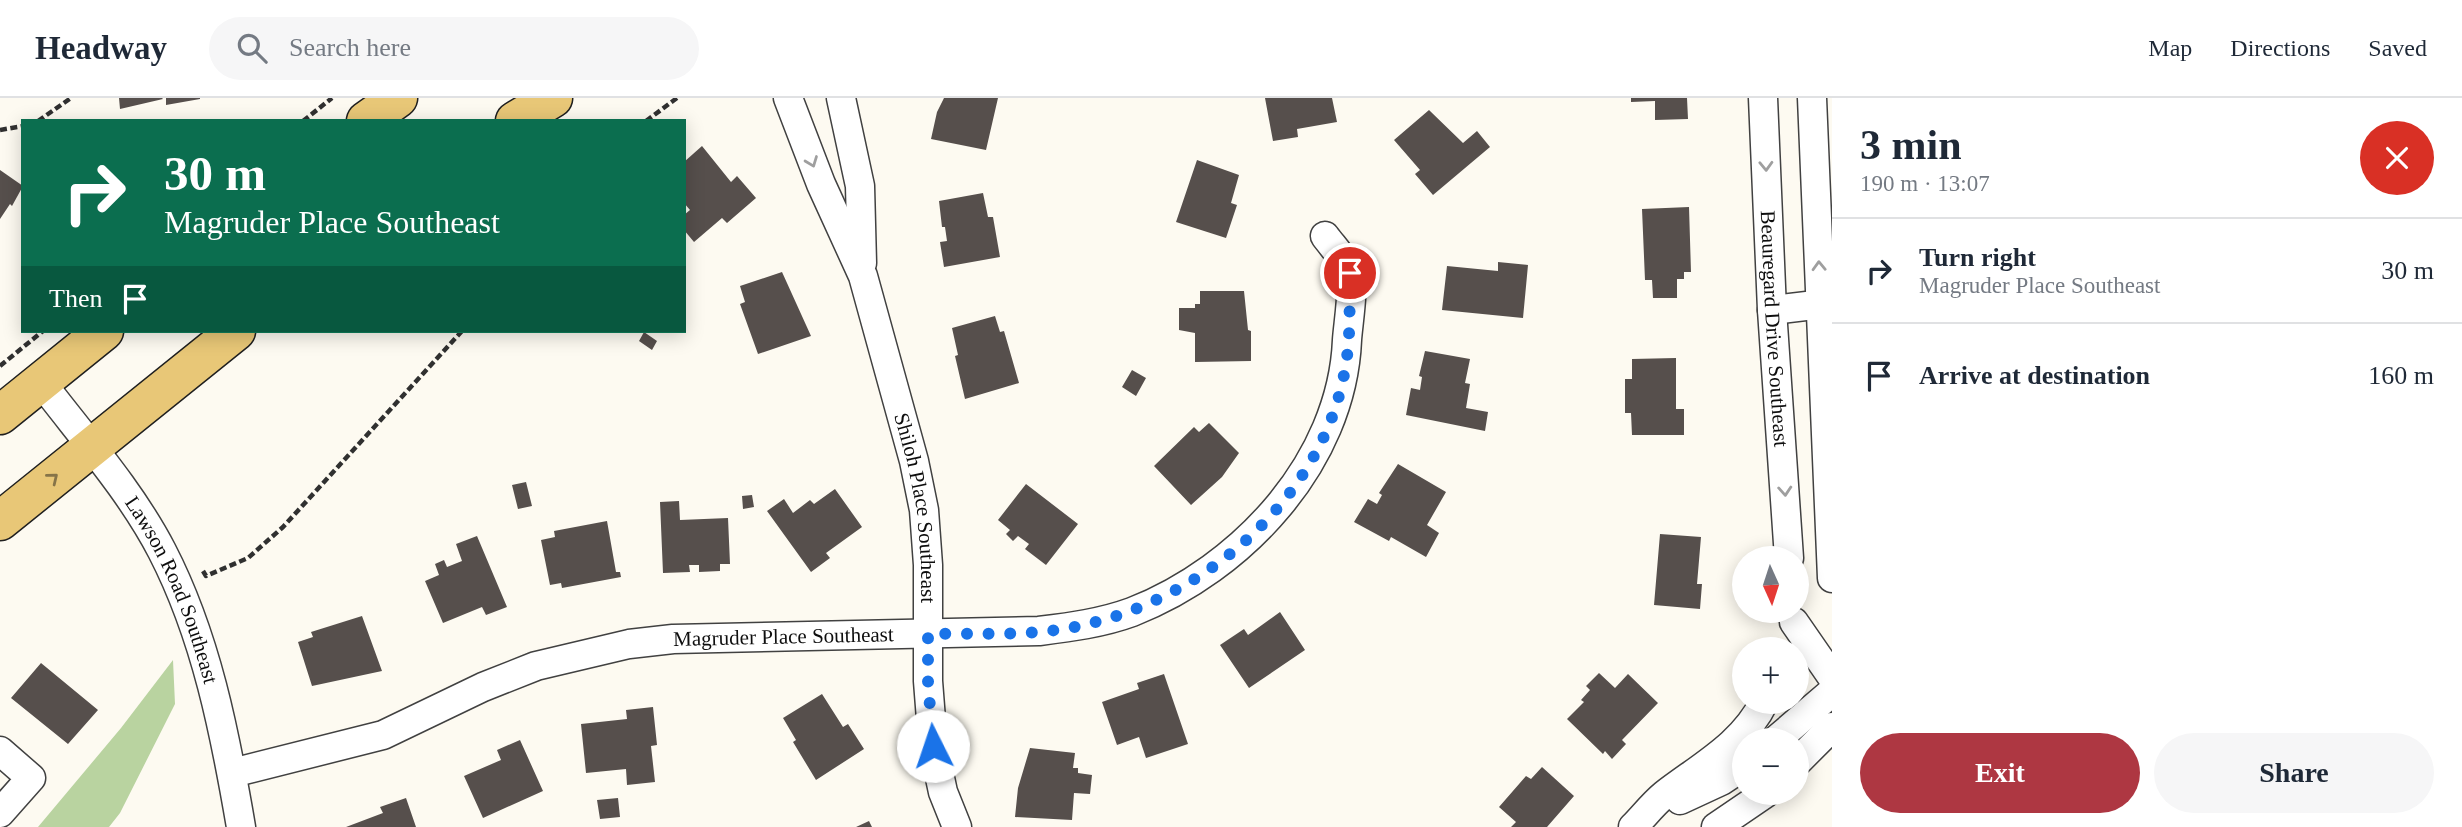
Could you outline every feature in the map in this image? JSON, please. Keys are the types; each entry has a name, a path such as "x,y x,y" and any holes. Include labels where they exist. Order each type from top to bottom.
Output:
{"main road":[{"path":"369,119 398,98"},
{"path":"518,119 553,98"},
{"path":"0,415 102,333"},
{"path":"0,521 234,333"}],"street":[{"name":"Shiloh Place Southeast","path":"788,98 821,184 863,276 914,461 924,510 928,681 933,746 943,792 957,827"},
{"name":"Shiloh Place Southeast","path":"841,98 860,186 863,276"},
{"name":"Beauregard Drive Southeast","path":"1763,98 1772,310 1788,546"},
{"name":"Beauregard Drive Southeast","path":"1812,98 1826,303 1827,508 1832,578"},
{"name":"Magruder Place Southeast","path":"232,773 383,735 483,687 536,666 586,652 673,639 1039,631 1085,625 1131,612 1178,591 1217,566 1255,533 1289,494 1314,452 1334,410 1346,364 1350,273 1325,236"},
{"path":"1772,310 1826,303"},
{"name":"Lawson Road Southeast","path":"41,382 91,447 160,547 173,572 212,683 241,827"},
{"path":"1797,623 1832,677"},
{"path":"1790,728 1832,692"},
{"path":"1635,827 1662,797 1717,758 1757,714"},
{"path":"1809,750 1832,727"},
{"path":"0,751 31,778 0,813"},
{"path":"1635,827 1667,806 1732,774"},
{"path":"1716,827 1748,805"}],"path":[{"path":"41,119 71,98"},
{"path":"306,119 332,98"},
{"path":"649,119 677,98"},
{"path":"0,130 21,126"},
{"path":"0,366 41,333"},
{"path":"199,564 206,576 248,558 283,527 460,333"}],"green space":[{"path":"173,660 175,704 120,813 109,827 38,827 121,728"}],"building":[{"path":"119,98 162,98 163,99 120,109"},
{"path":"166,98 200,98 200,99 166,105"},
{"path":"944,98 998,98 986,150 931,139 937,112"},
{"path":"1265,98 1332,98 1337,122 1297,129 1298,137 1273,141"},
{"path":"1631,98 1687,98 1688,119 1655,120 1655,101 1631,102"},
{"path":"1429,110 1463,143 1477,131 1490,147 1433,195 1415,174 1420,170 1394,140"},
{"path":"702,146 731,182 737,176 756,198 727,223 722,218 694,242 686,232 686,213 690,210 686,205 686,160"},
{"path":"1197,160 1239,175 1231,203 1237,205 1226,238 1176,222"},
{"path":"0,170 21,185 21,190 12,206 10,204 0,219"},
{"path":"983,193 988,217 993,217 1000,257 944,267 940,242 947,241 945,227 942,227 939,201"},
{"path":"1689,207 1691,272 1684,272 1684,279 1677,279 1677,298 1653,298 1652,280 1645,280 1642,209"},
{"path":"1498,262 1528,265 1523,318 1442,310 1447,266 1498,271"},
{"path":"782,272 811,336 758,354 740,304 745,302 740,286"},
{"path":"1200,291 1244,291 1248,330 1251,331 1251,361 1195,362 1195,333 1179,330 1179,308 1195,308 1195,304 1200,304"},
{"path":"995,316 1000,332 1004,331 1019,383 965,399 952,328"},
{"path":"645,333 657,341 652,350 639,341"},
{"path":"1425,351 1470,359 1465,383 1470,384 1466,408 1488,412 1485,431 1406,415 1411,388 1420,390 1422,377 1419,376"},
{"path":"1676,358 1676,409 1684,409 1684,435 1632,435 1631,413 1625,413 1625,379 1632,379 1632,359"},
{"path":"1132,370 1146,378 1136,396 1122,387"},
{"path":"1209,423 1239,453 1222,477 1191,505 1154,466 1194,427 1199,432"},
{"path":"1398,464 1446,492 1427,525 1439,533 1426,557 1391,537 1389,541 1354,522 1368,499 1377,504 1382,495 1379,493"},
{"path":"526,482 532,506 518,509 512,485"},
{"path":"1026,484 1078,524 1046,565 1025,549 1029,544 1018,536 1013,541 1006,534 1010,530 998,520"},
{"path":"835,489 862,527 826,553 830,558 811,572 767,511 784,499 793,513 810,500 814,504"},
{"path":"752,495 754,507 743,509 742,496"},
{"path":"679,501 680,520 728,518 730,564 720,564 720,571 699,572 699,565 689,565 690,572 663,573 660,502"},
{"path":"607,521 616,572 620,572 621,577 562,588 561,583 550,585 541,540 555,537 554,531"},
{"path":"1660,534 1701,537 1697,584 1702,584 1700,609 1654,605"},
{"path":"477,536 507,607 486,615 482,607 443,623 425,581 439,575 435,564 444,560 447,567 462,561 456,544"},
{"path":"1280,612 1305,650 1249,688 1220,645 1244,629 1248,635"},
{"path":"362,616 382,671 312,686 298,642 313,637 311,632"},
{"path":"41,663 98,710 68,744 11,698"},
{"path":"1599,673 1615,688 1628,674 1658,703 1622,740 1626,744 1612,759 1605,751 1603,754 1567,719 1584,702 1581,700 1590,690 1586,686"},
{"path":"1164,674 1188,744 1146,758 1139,737 1117,745 1102,702 1139,689 1137,683"},
{"path":"822,694 843,727 848,724 864,749 816,780 793,742 796,740 783,718"},
{"path":"653,707 657,745 651,746 655,782 627,785 626,769 586,773 581,724 627,719 626,710"},
{"path":"520,740 543,791 483,818 464,776 501,760 497,750"},
{"path":"1030,748 1075,753 1073,768 1078,768 1078,773 1092,775 1090,794 1074,793 1072,820 1015,817 1018,788"},
{"path":"1542,767 1574,796 1547,827 1511,827 1516,822 1499,807 1526,776 1531,779"},
{"path":"406,798 416,827 346,827 383,813 380,807"},
{"path":"618,798 620,817 600,819 597,800"},
{"path":"869,821 872,827 856,827"}],"route":[{"path":"933,746 928,634 1039,631 1085,625 1131,612 1178,591 1217,566 1255,533 1289,494 1314,452 1334,410 1346,364 1350,273"}]}
